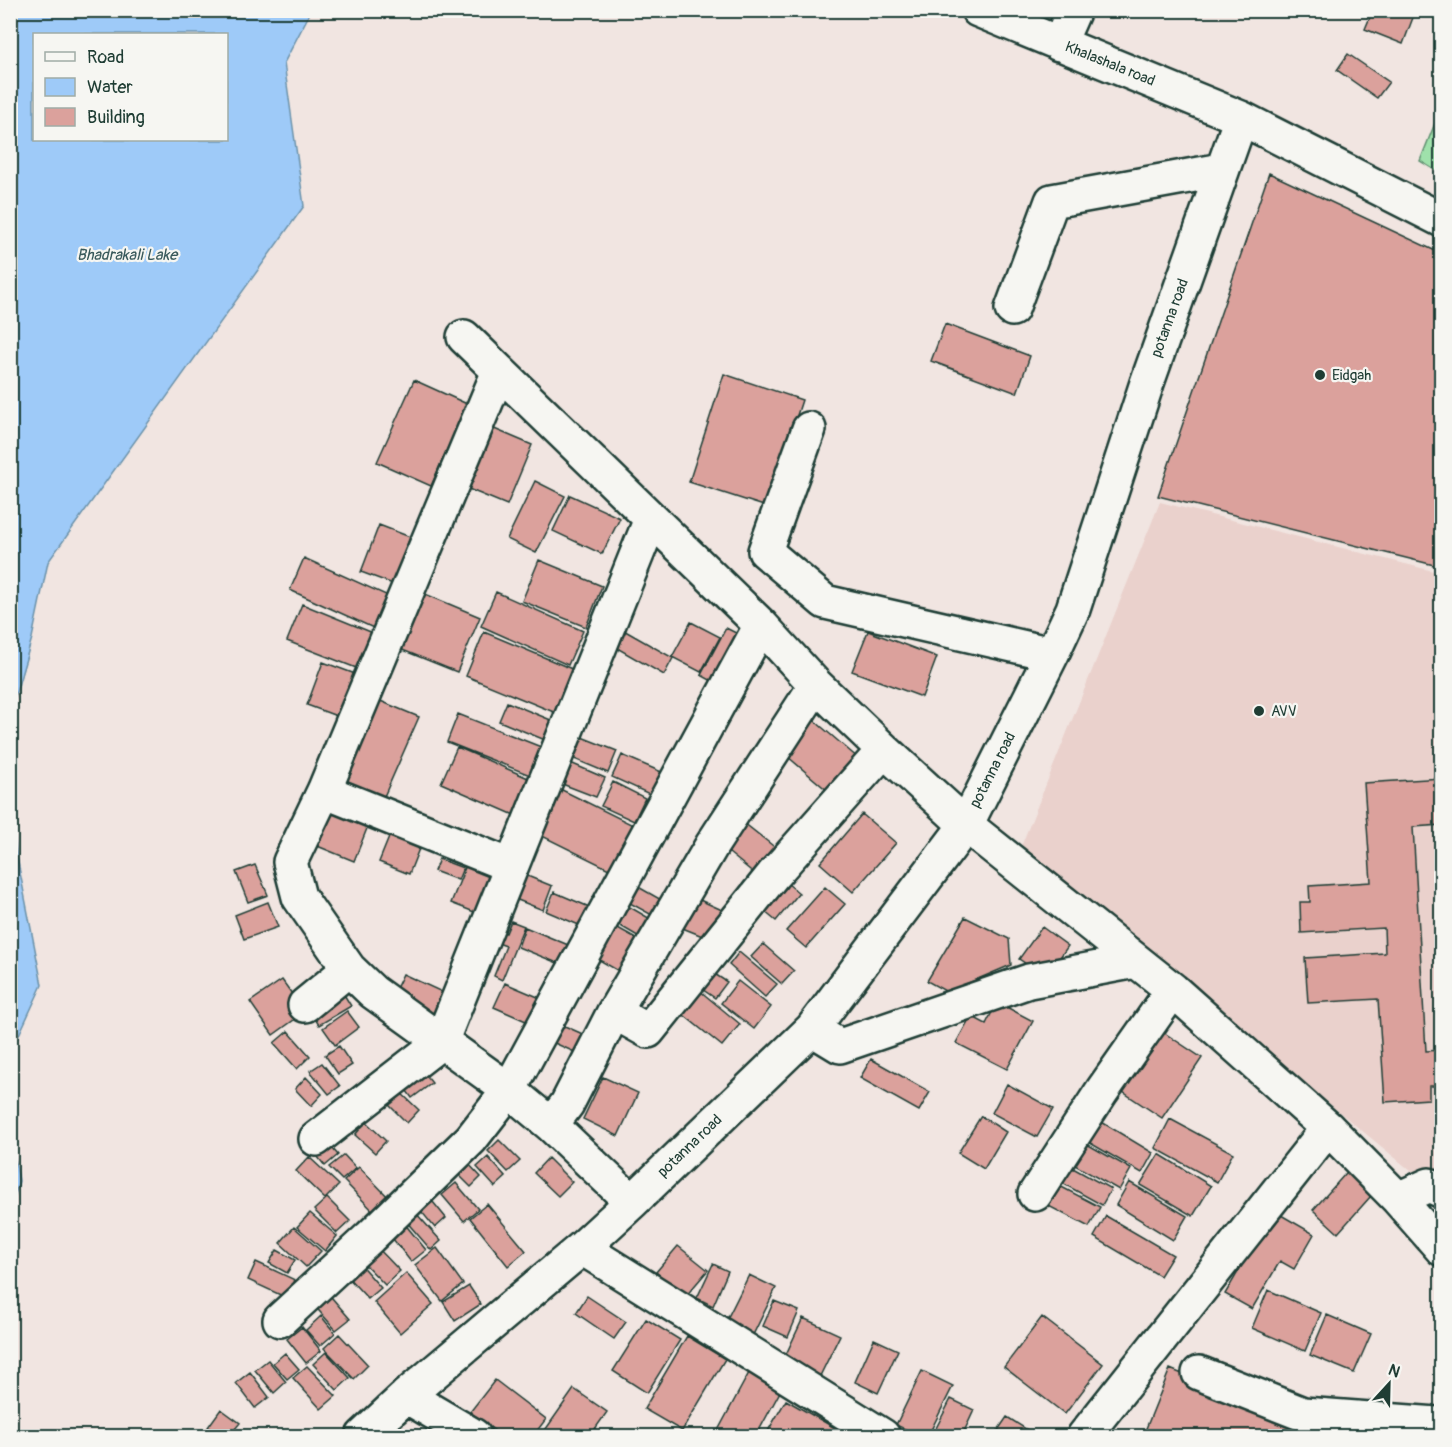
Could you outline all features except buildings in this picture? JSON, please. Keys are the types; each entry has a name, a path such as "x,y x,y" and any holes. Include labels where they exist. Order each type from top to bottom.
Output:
{"street":[{"name":"Khalashala road","path":"978,10 1241,118"},
{"path":"1059,44 1074,10"},
{"path":"1241,118 1442,220"},
{"name":"potanna road","path":"363,1437 406,1396 582,1248 812,1029 966,825 1073,609 1147,383 1241,118"},
{"path":"1012,309 1052,201 1222,170"},
{"path":"464,337 760,625 816,685 884,750 966,825 1173,990 1328,1128 1398,1199 1442,1250"},
{"path":"499,371 324,791 291,862 299,897 349,969 374,992 509,1090 551,1125 632,1202"},
{"path":"808,429 765,551 825,602 1052,654"},
{"path":"316,1139 441,1042 651,519"},
{"path":"280,1320 370,1237 471,1138 509,1090 760,625"},
{"path":"551,1125 567,1104 614,1012 712,845 816,685"},
{"path":"614,1012 648,1031 773,875 884,750"},
{"path":"324,791 511,866"},
{"path":"812,1029 840,1046 1029,981 1136,961"},
{"path":"305,1005 349,969"},
{"path":"1035,1194 1102,1091 1173,990"},
{"path":"1084,1437 1328,1128"},
{"path":"1398,1199 1429,1185 1442,1191"},
{"path":"582,1248 883,1437"},
{"path":"1199,1373 1303,1414 1437,1424 1442,1430"},
{"path":"406,1396 474,1437"}],"shaded area":[{"name":"AVV","path":"1160,502 1441,573 1441,1174 1411,1171 1020,849"}],"green space":[{"path":"1441,108 1441,174 1420,161"}],"water":[{"name":"Bhadrakali Lake","path":"11,10 311,11 284,63 304,206 48,562 32,638 11,710"},
{"path":"10,783 16,852 42,985 11,1052"},
{"path":"11,1135 19,1181 10,1208"}],"place":[{"name":"Eidgah","path":"1320,375"},
{"name":"AVV","path":"1259,711"}]}
